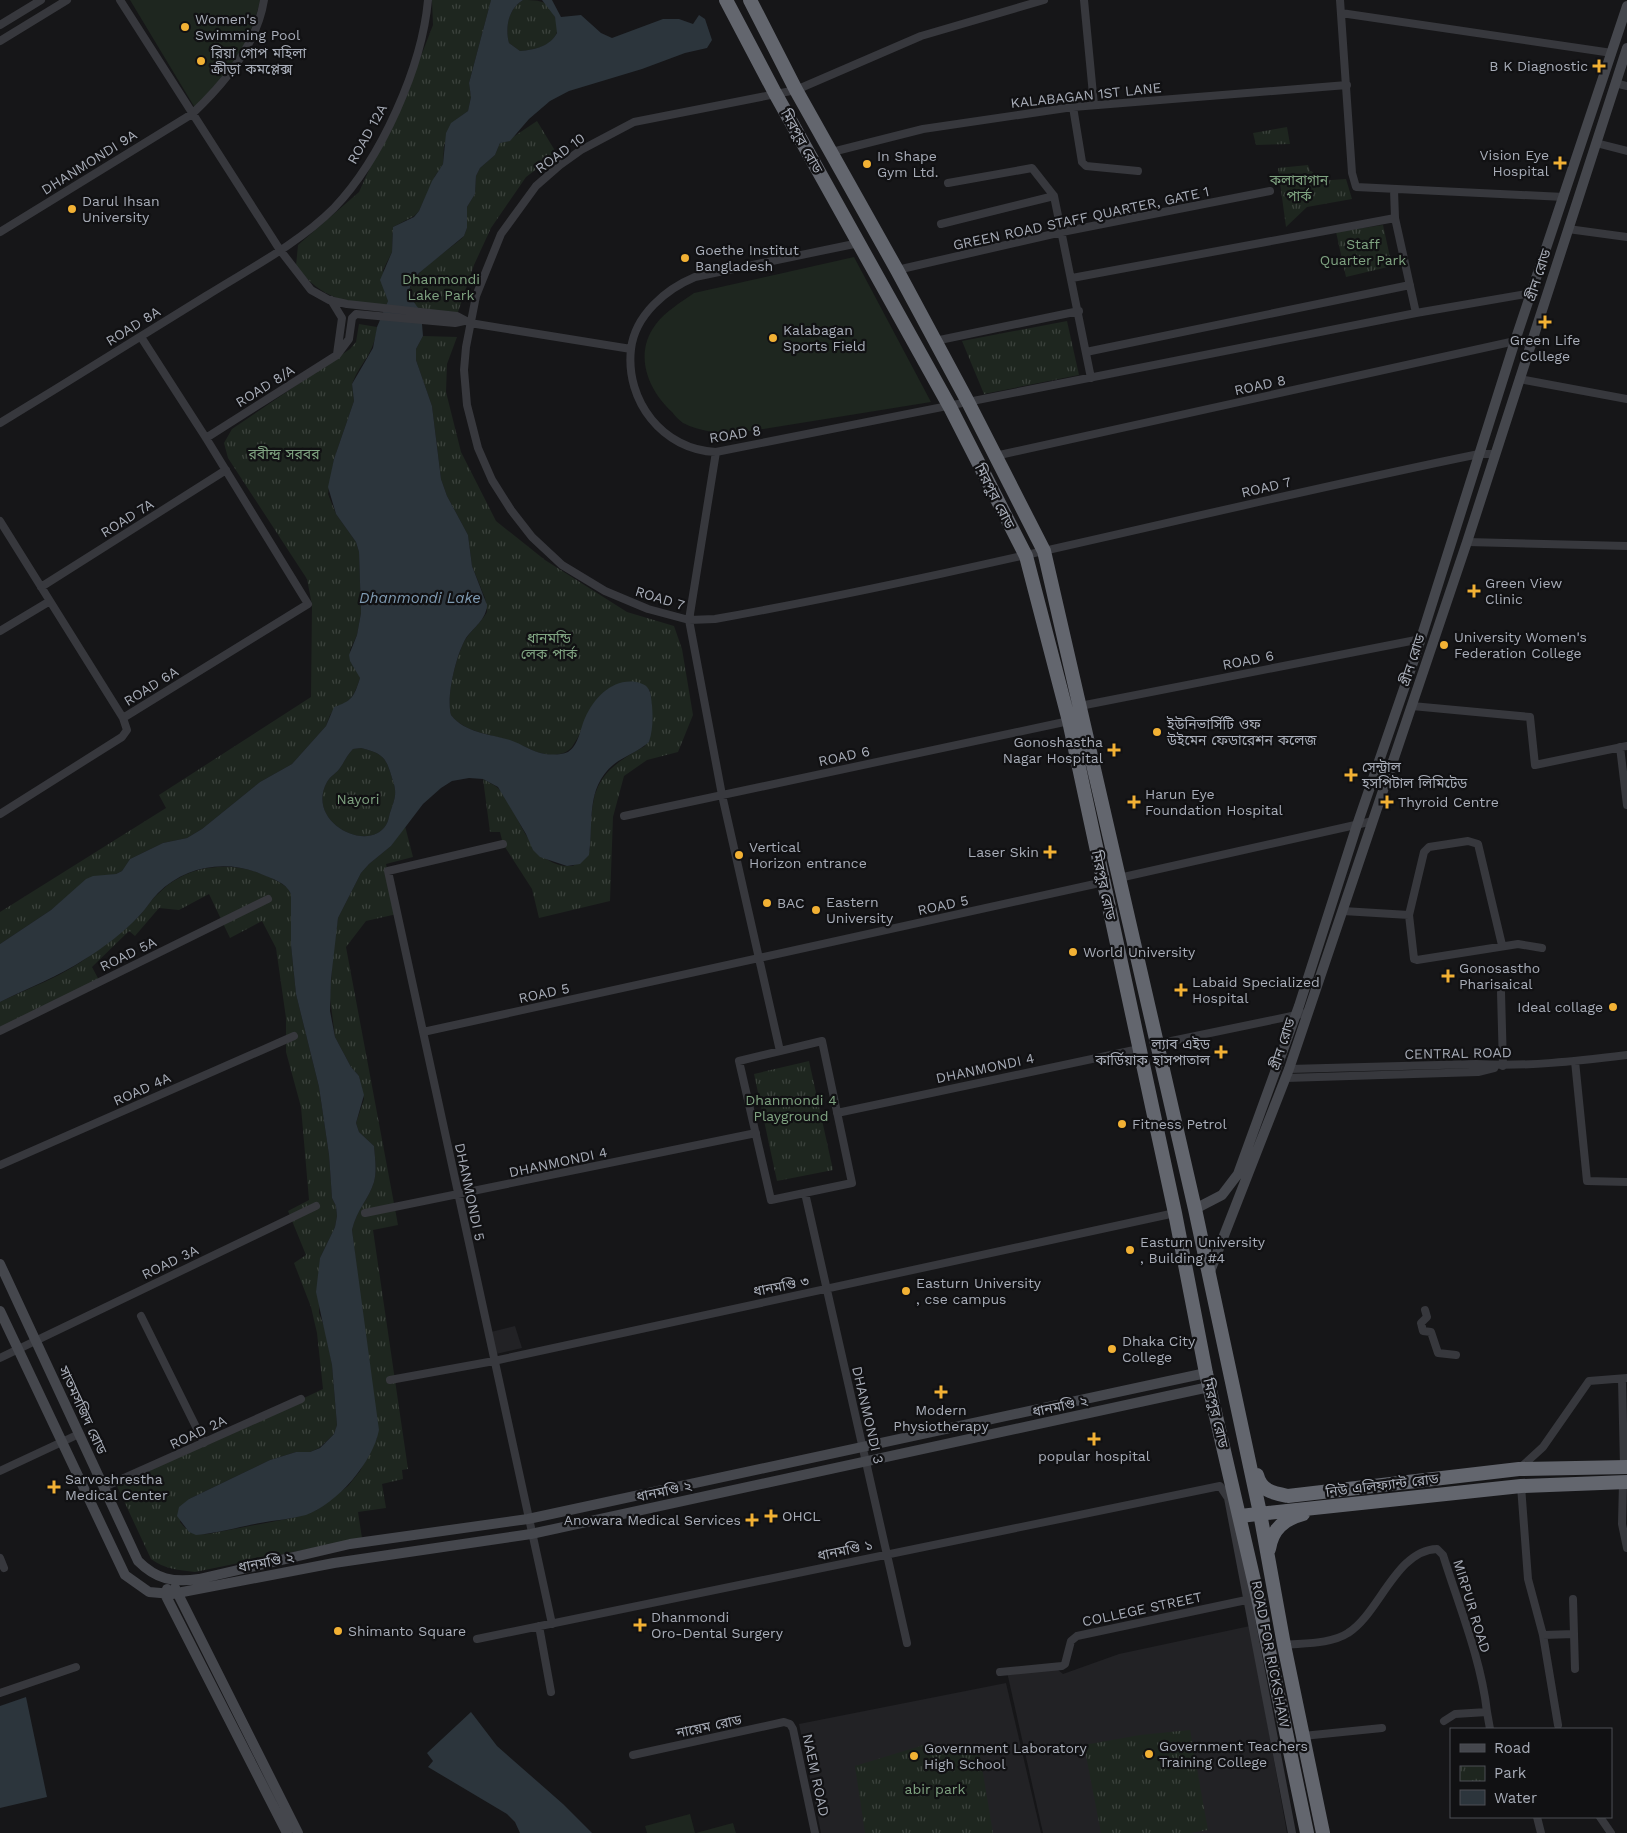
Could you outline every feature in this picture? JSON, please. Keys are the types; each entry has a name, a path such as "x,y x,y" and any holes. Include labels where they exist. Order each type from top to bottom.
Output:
{"highway":[{"name":"মিরপুর রোড","path":"726,0 775,93 950,407 1026,556 1068,721 1104,882 1175,1213 1208,1380 1240,1516 1253,1599 1307,1833"},
{"name":"মিরপুর রোড","path":"750,0 796,90 832,152 968,402 1044,551 1195,1209 1260,1513 1284,1645 1323,1833"},
{"path":"1175,1213 1195,1209"},
{"name":"নিউ এলিফ্যান্ট রোড","path":"1229,1370 1238,1387 1259,1484 1270,1492 1288,1496 1520,1469 1626,1467"},
{"name":"নিউ এলিফ্যান্ট রোড","path":"1240,1516 1521,1486 1625,1482"},
{"path":"1268,1556 1272,1534 1288,1519 1338,1505"}],"main road":[{"name":"গ্রীন রোড","path":"1208,1276 1288,1074 1301,1015 1357,825 1421,639 1515,341 1627,6"},
{"name":"গ্রীন রোড","path":"1195,1209 1222,1194 1238,1174 1343,911 1496,454 1627,48"},
{"name":"সাতমসজিদ রোড","path":"0,1264 133,1553 143,1566"},
{"path":"0,1310 62,1442"},
{"name":"ধানমণ্ডি ২","path":"143,1566 156,1576 171,1581 199,1579 350,1544 528,1519 863,1447 1208,1380"},
{"name":"ধানমণ্ডি ২","path":"62,1442 126,1575 140,1588 165,1594 179,1594 334,1563 531,1534 866,1462 1208,1380"},
{"path":"171,1581 179,1594 265,1778 287,1833"},
{"path":"171,1581 165,1594 265,1778 298,1833"}],"street":[{"path":"0,25 40,0"},
{"path":"0,41 67,0"},
{"path":"120,0 280,250 311,290 331,300 631,349 640,325 649,311 661,297 684,282 695,277 859,243"},
{"name":"DHANMONDI 9A","path":"0,232 192,114 211,96 248,46 264,0"},
{"name":"ROAD 12A","path":"280,250 334,208 372,156 404,90 412,69 428,0"},
{"name":"ROAD 10","path":"467,322 485,271 501,234 536,186 581,150 634,122 796,90 921,36 1044,0"},
{"path":"1084,0 1094,105"},
{"path":"1340,0 1352,172 1356,187 1564,196"},
{"path":"1341,13 1612,53"},
{"path":"1615,83 1627,86"},
{"name":"KALABAGAN 1ST LANE","path":"832,152 923,129 1073,107 1347,85"},
{"path":"1073,107 1082,162 1086,166 1138,171"},
{"path":"1596,143 1627,150"},
{"path":"948,184 1032,168 1054,196 1079,311 1091,378"},
{"path":"1394,190 1396,218 1416,313"},
{"name":"GREEN ROAD STAFF QUARTER, GATE 1","path":"897,270 1062,232 1270,191"},
{"path":"941,224 1054,196"},
{"path":"1072,278 1396,218"},
{"path":"1568,229 1627,237"},
{"name":"ROAD 8A","path":"0,423 280,250"},
{"path":"1086,352 1410,285"},
{"name":"ROAD 8","path":"631,349 633,383 645,412 665,434 678,443 690,449 716,452 1416,313 1532,293"},
{"path":"331,300 342,318 337,355"},
{"path":"935,341 1079,311"},
{"name":"ROAD 8/A","path":"206,438 337,355 349,339 352,318 356,314 456,320"},
{"name":"ROAD 7","path":"467,322 464,370 467,405 478,448 492,480 511,510 532,537 562,565 626,601 689,620 715,619 748,613 1026,556 1326,486 1479,454 1496,454"},
{"path":"141,336 226,470"},
{"name":"ROAD 8","path":"995,456 1515,341 1531,343"},
{"path":"1519,379 1627,399"},
{"path":"716,452 689,620 722,795 780,1051"},
{"name":"ROAD 7A","path":"41,587 226,470"},
{"name":"ROAD 6A","path":"0,814 122,737 127,730 123,718 308,604 226,470"},
{"path":"0,521 123,718"},
{"path":"1467,542 1627,546"},
{"path":"0,631 50,601"},
{"name":"ROAD 6","path":"1080,706 1421,639"},
{"path":"1412,706 1530,717 1535,765 1624,747 1627,805"},
{"name":"ROAD 6","path":"624,816 1068,721"},
{"path":"1119,878 1373,821"},
{"path":"1502,945 1478,844 1473,842 1429,846 1426,849 1408,915 1412,956 1417,960 1502,945 1518,944 1542,948"},
{"name":"DHANMONDI 5","path":"503,844 388,871 528,1519"},
{"name":"ROAD 5","path":"423,1032 1104,882"},
{"name":"ROAD 5A","path":"0,1031 268,899"},
{"path":"1343,911 1408,915"},
{"path":"1501,992 1503,1066"},
{"path":"1157,1044 1301,1015"},
{"name":"ROAD 4A","path":"0,1165 294,1036"},
{"path":"822,1041 852,1183 772,1200 739,1061 780,1051 822,1041"},
{"name":"DHANMONDI 4","path":"837,1112 1139,1049"},
{"name":"CENTRAL ROAD","path":"1288,1074 1476,1064 1503,1066 1575,1062 1627,1055"},
{"path":"1575,1062 1587,1181 1627,1182"},
{"name":"DHANMONDI 4","path":"366,1213 458,1196 756,1134"},
{"name":"DHANMONDI 3","path":"805,1193 825,1290 907,1643"},
{"name":"ROAD 3A","path":"0,1358 316,1206"},
{"name":"ধানমণ্ডি ৩","path":"390,1380 494,1361 1175,1213"},
{"path":"1425,1310 1427,1317 1421,1323 1423,1330 1431,1332 1438,1353 1456,1355"},
{"path":"141,1316 204,1443"},
{"path":"1520,1469 1543,1447 1589,1382 1624,1379 1626,1467"},
{"name":"ROAD 2A","path":"104,1488 301,1398"},
{"path":"0,1471 79,1434"},
{"path":"1625,1482 1622,1524 1627,1548"},
{"name":"ধানমণ্ডি ১","path":"477,1639 1218,1485"},
{"name":"ROAD FOR RICKSHAW","path":"1218,1485 1225,1490 1228,1498 1253,1599 1292,1833"},
{"path":"1521,1486 1528,1579 1543,1635 1558,1726"},
{"path":"528,1519 552,1624"},
{"name":"MIRPUR ROAD","path":"1284,1645 1339,1638 1350,1632 1360,1623 1407,1563 1425,1550 1438,1549 1443,1555 1484,1692 1486,1712"},
{"path":"0,1558 4,1568"},
{"name":"COLLEGE STREET","path":"1000,1672 1062,1666 1065,1664 1071,1641 1077,1636 1253,1599"},
{"path":"1573,1599 1575,1669"},
{"path":"539,1626 551,1692"},
{"path":"1543,1635 1574,1634"},
{"path":"0,1693 76,1667"},
{"path":"1444,1721 1455,1714 1486,1712 1490,1728"},
{"name":"নায়েম রোড","path":"633,1755 784,1722 790,1724"},
{"name":"NAEM ROAD","path":"790,1724 793,1729 815,1833"},
{"path":"1303,1736 1382,1728"},
{"path":"1537,1818 1542,1833"},
{"path":"1601,1818 1611,1833"}],"shaded area":[{"path":"515,1326 522,1348 496,1354 491,1332"},
{"name":"Government Teachers Training College","path":"1250,1626 1287,1833 1043,1833 1007,1672 1057,1669 1063,1674 1119,1654"},
{"name":"Government Laboratory High School","path":"1006,1683 1041,1833 821,1833 799,1724"}],"green space":[{"name":"রিয়া গোপ মহিলা ক্রীড়া কমপ্লেক্স","path":"130,0 260,0 256,16 244,45 227,71 195,108"},
{"path":"432,0 491,0 469,83 471,97 468,111 457,119 444,145 443,164 435,176 419,211 414,216 393,227 392,252 383,270 388,301 386,307 347,301 326,293 306,278 296,266 298,245 359,192 433,25"},
{"path":"523,0 543,2 551,8 558,28 549,43 532,50 520,51 509,43 507,31 509,19 514,8"},
{"name":"Dhanmondi Lake Park","path":"537,121 557,154 526,177 491,228 474,265 458,312 421,312 411,297 412,284 424,269 464,236 467,228 467,207 475,194 476,176 480,168 495,155 500,143"},
{"path":"1287,127 1290,144 1256,145 1253,133"},
{"name":"কলাবাগান পার্ক","path":"1308,165 1317,181 1346,179 1352,199 1307,207 1286,227 1278,168"},
{"name":"Staff Quarter Park","path":"1383,225 1392,266 1346,277 1336,232"},
{"name":"Kalabagan Sports Field","path":"854,257 931,402 738,433 703,430 689,426 677,418 663,403 650,382 646,371 645,347 649,335 656,324 669,311 694,293"},
{"path":"1067,321 1079,375 984,394 962,341"},
{"name":"রবীন্দ্র সরবর","path":"359,324 377,327 370,351 352,384 354,401 334,459 328,494 336,514 356,542 359,552 361,613 357,635 350,650 360,678 355,692 346,703 337,706 330,715 326,726 292,764 260,782 202,829 187,838 163,843 130,859 122,871 116,874 87,879 51,910 0,944 0,912 166,808 159,795 311,697 312,605 307,579 228,458 224,443 232,429 350,349 356,342"},
{"name":"ধানমন্ডি লেক পার্ক","path":"423,336 457,337 447,364 446,392 461,452 496,521 545,560 627,612 674,626 682,649 693,715 678,752 647,760 624,776 613,817 610,901 539,918 532,889 503,844 500,832 490,832 483,779 499,789 536,850 546,859 558,865 573,866 590,850 594,799 604,776 627,756 645,746 652,712 650,691 638,683 631,683 600,698 590,711 572,747 557,755 540,753 511,741 463,726 451,715 451,687 458,656 465,640 487,612 485,598 472,566 468,535 447,496 441,479 432,406 416,360 416,349"},
{"name":"Nayori","path":"361,748 375,752 383,758 391,773 395,792 388,822 377,833 366,836 354,835 331,821 324,810 322,797 328,780 339,770 351,751"},
{"path":"405,826 413,857 386,864 397,914 366,921 346,947 398,1225 373,1230 408,1469 402,1470 403,1479 382,1484 386,1508 358,1512 362,1538 195,1572 166,1567 151,1559 117,1486 323,1389 317,1333 311,1307 294,1263 306,1255 288,1211 309,1200 301,1107 286,1052 286,1018 276,948 262,921 230,938 209,894 179,910 159,908 135,936 129,931 92,967 100,982 0,1031 0,1002 57,976 78,964 136,919 159,893 173,882 189,874 205,869 222,867 240,868 257,872 288,888 291,894 291,945 296,994 319,1087 329,1155 332,1198 336,1206 337,1216 335,1227 320,1258 319,1313 325,1329 332,1365 337,1425 334,1434 319,1448 310,1452 296,1452 270,1460 189,1499 180,1522 186,1529 192,1532 208,1534 292,1518 317,1510 348,1486 360,1471 377,1438 352,1230 374,1182 376,1169 375,1155 374,1146 359,1132 356,1123 364,1099 359,1076 351,1067 335,1037 330,998 333,953 338,918 361,873 391,846"},
{"name":"Dhanmondi 4 Playground","path":"809,1061 833,1170 777,1181 754,1074"},
{"path":"1190,1730 1208,1830 1191,1833 1101,1833 1084,1745 1140,1735"},
{"name":"abir park","path":"927,1744 979,1749 993,1833 865,1833 855,1766"},
{"path":"690,1814 695,1833 647,1833 645,1826"},
{"path":"733,1823 736,1833 696,1833 729,1824"}],"water":[{"name":"Dhanmondi Lake","path":"491,0 523,0 514,8 509,19 507,31 509,43 520,51 542,46 557,33 555,17 542,0 552,0 561,17 581,15 601,33 612,38 663,19 679,19 693,24 699,15 705,19 712,40 707,48 685,53 642,69 569,91 550,101 529,119 510,141 500,143 495,155 480,168 476,176 475,194 467,207 467,228 464,236 419,273 411,283 409,292 421,312 423,336 416,349 416,360 432,406 441,479 447,496 468,535 472,566 487,605 479,623 462,645 451,687 451,715 463,726 478,732 510,740 540,753 562,754 568,752 575,745 589,710 600,695 614,685 622,682 631,682 644,684 650,691 653,714 651,733 649,742 613,765 604,774 598,785 592,807 589,855 580,864 567,866 540,857 533,850 526,834 498,787 483,779 469,778 452,781 441,788 423,804 391,846 361,873 338,918 331,979 330,1011 335,1037 351,1067 359,1076 364,1095 356,1123 359,1132 374,1146 376,1169 374,1182 352,1230 379,1430 369,1455 352,1480 330,1502 318,1510 306,1515 196,1535 189,1532 177,1516 179,1507 189,1499 270,1460 296,1452 310,1452 320,1448 334,1434 337,1425 332,1365 316,1292 320,1258 335,1227 337,1216 336,1206 332,1198 329,1155 319,1087 296,994 291,945 291,894 278,881 248,869 220,866 193,871 169,884 155,896 133,922 99,950 65,971 0,1002 0,944 51,910 86,879 93,876 116,874 122,871 130,859 163,843 187,838 202,829 260,782 292,764 326,726 334,707 345,703 354,694 360,678 350,661 349,655 357,635 361,613 359,552 356,542 336,514 328,487 334,459 354,401 352,384 373,348 377,327 388,301 380,280 392,252 393,227 414,217 419,211 432,181 443,164 446,133 451,123 468,111 471,97 469,83","holes":["361,748 375,752 383,758 393,781 395,792 388,822 377,833 366,836 354,835 331,821 324,810 322,797 328,780 339,770 353,749"]},
{"path":"26,1697 47,1797 0,1808 0,1706"},
{"path":"471,1712 497,1746 563,1804 592,1833 520,1833 515,1822 507,1814 428,1767 433,1761 427,1753"}],"place":[{"name":"Women's Swimming Pool","path":"185,27"},
{"name":"রিয়া গোপ মহিলা ক্রীড়া কমপ্লেক্স","path":"201,61"},
{"name":"B K Diagnostic","path":"1599,66"},
{"name":"Vision Eye Hospital","path":"1560,163"},
{"name":"In Shape Gym Ltd.","path":"867,164"},
{"name":"Darul Ihsan University","path":"72,209"},
{"name":"Goethe Institut Bangladesh","path":"685,258"},
{"name":"Green Life College","path":"1545,322"},
{"name":"Kalabagan Sports Field","path":"773,338"},
{"name":"Green View Clinic","path":"1474,591"},
{"name":"University Women's Federation College","path":"1444,645"},
{"name":"ইউনিভার্সিটি ওফ উইমেন ফেডারেশন কলেজ","path":"1157,732"},
{"name":"Gonoshastha Nagar Hospital","path":"1114,750"},
{"name":"সেন্ট্রাল হসপিটাল লিমিটেড","path":"1351,775"},
{"name":"Harun Eye Foundation Hospital","path":"1134,802"},
{"name":"Thyroid Centre","path":"1387,802"},
{"name":"Laser Skin","path":"1050,852"},
{"name":"Vertical Horizon entrance","path":"739,855"},
{"name":"BAC","path":"767,903"},
{"name":"Eastern University","path":"816,910"},
{"name":"World University","path":"1073,952"},
{"name":"Gonosastho Pharisaical","path":"1448,976"},
{"name":"Labaid Specialized Hospital","path":"1181,990"},
{"name":"Ideal collage","path":"1613,1007"},
{"name":"ল্যাব এইড কার্ডিয়াক হাসপাতাল","path":"1221,1052"},
{"name":"Fitness Petrol","path":"1122,1124"},
{"name":"Easturn University , Building #4","path":"1130,1250"},
{"name":"Easturn University , cse campus","path":"906,1291"},
{"name":"Dhaka City College","path":"1112,1349"},
{"name":"Modern Physiotherapy","path":"941,1392"},
{"name":"popular hospital","path":"1094,1439"},
{"name":"Sarvoshrestha Medical Center","path":"54,1487"},
{"name":"OHCL","path":"771,1516"},
{"name":"Anowara Medical Services","path":"752,1520"},
{"name":"Dhanmondi Oro-Dental Surgery","path":"640,1625"},
{"name":"Shimanto Square","path":"338,1631"},
{"name":"Government Teachers Training College","path":"1149,1754"},
{"name":"Government Laboratory High School","path":"914,1756"}]}
